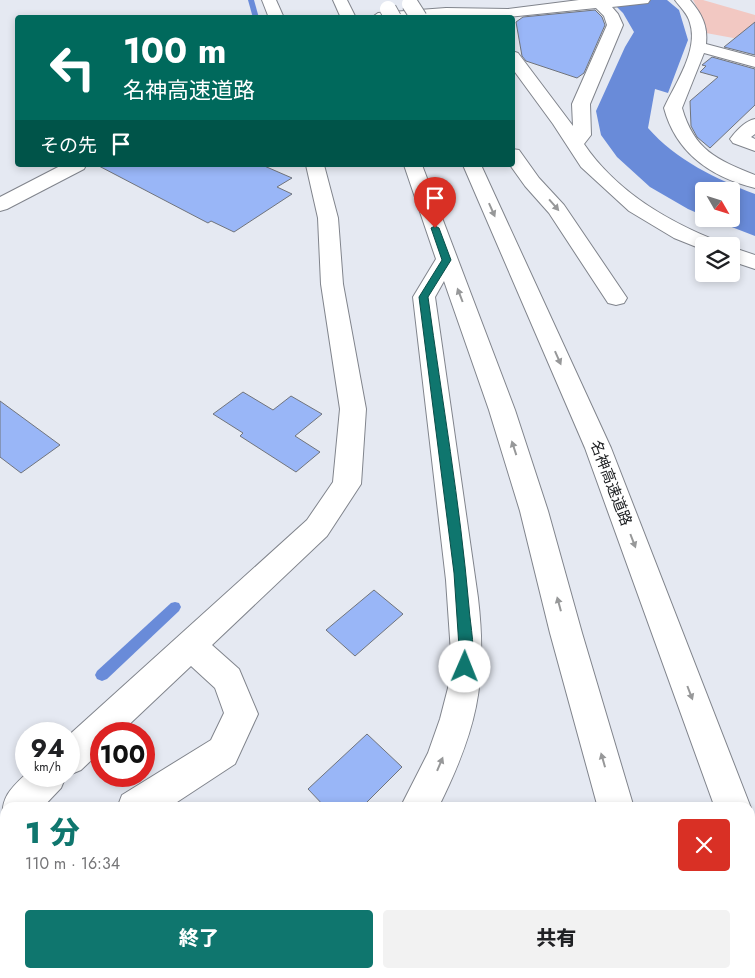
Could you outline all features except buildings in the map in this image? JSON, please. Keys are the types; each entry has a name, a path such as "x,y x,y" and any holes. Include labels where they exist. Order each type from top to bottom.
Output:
{"main road":[{"path":"269,0 276,15"},
{"path":"386,11 442,6 490,15 601,2 643,0"},
{"path":"682,0 698,22 700,36 699,47 673,108 679,127 687,142 714,164 755,182"},
{"path":"408,2 417,15"},
{"path":"575,143 582,135 581,104 615,25 611,14 601,2"},
{"path":"699,47 755,62"},
{"path":"515,60 588,163 636,207 681,234 695,239"},
{"path":"755,124 739,139 755,145"},
{"path":"515,158 532,182 557,209 616,298"},
{"path":"0,205 73,167"},
{"path":"80,748 316,528 347,484 353,409 332,284 328,218 315,167"},
{"path":"414,167 502,410 534,511 566,633 614,802"},
{"name":"名神高速道路","path":"473,167 598,448 731,802"},
{"path":"740,257 755,263"},
{"path":"421,802 449,743 458,715 464,686 466,647 460,573 424,297 446,260"},
{"path":"144,802 222,752 241,714 228,679 190,645"},
{"path":"22,802 38,787"}],"shaded area":[{"path":"693,0 703,0 755,15 755,42 706,33 701,15"}],"water":[{"path":"610,0 667,0 679,10 688,40 668,93 655,89 648,128 671,150 684,159 726,182 695,182 695,212 650,187 617,157 601,135 596,111 625,47 634,32 623,13"},
{"path":"740,188 755,194 755,236 734,228 740,228"}],"waterway":[{"path":"251,0 255,15"},
{"path":"102,675 175,607"}],"route":[{"path":"435,228 446,260 424,297 460,573 466,647 465,667"}]}
